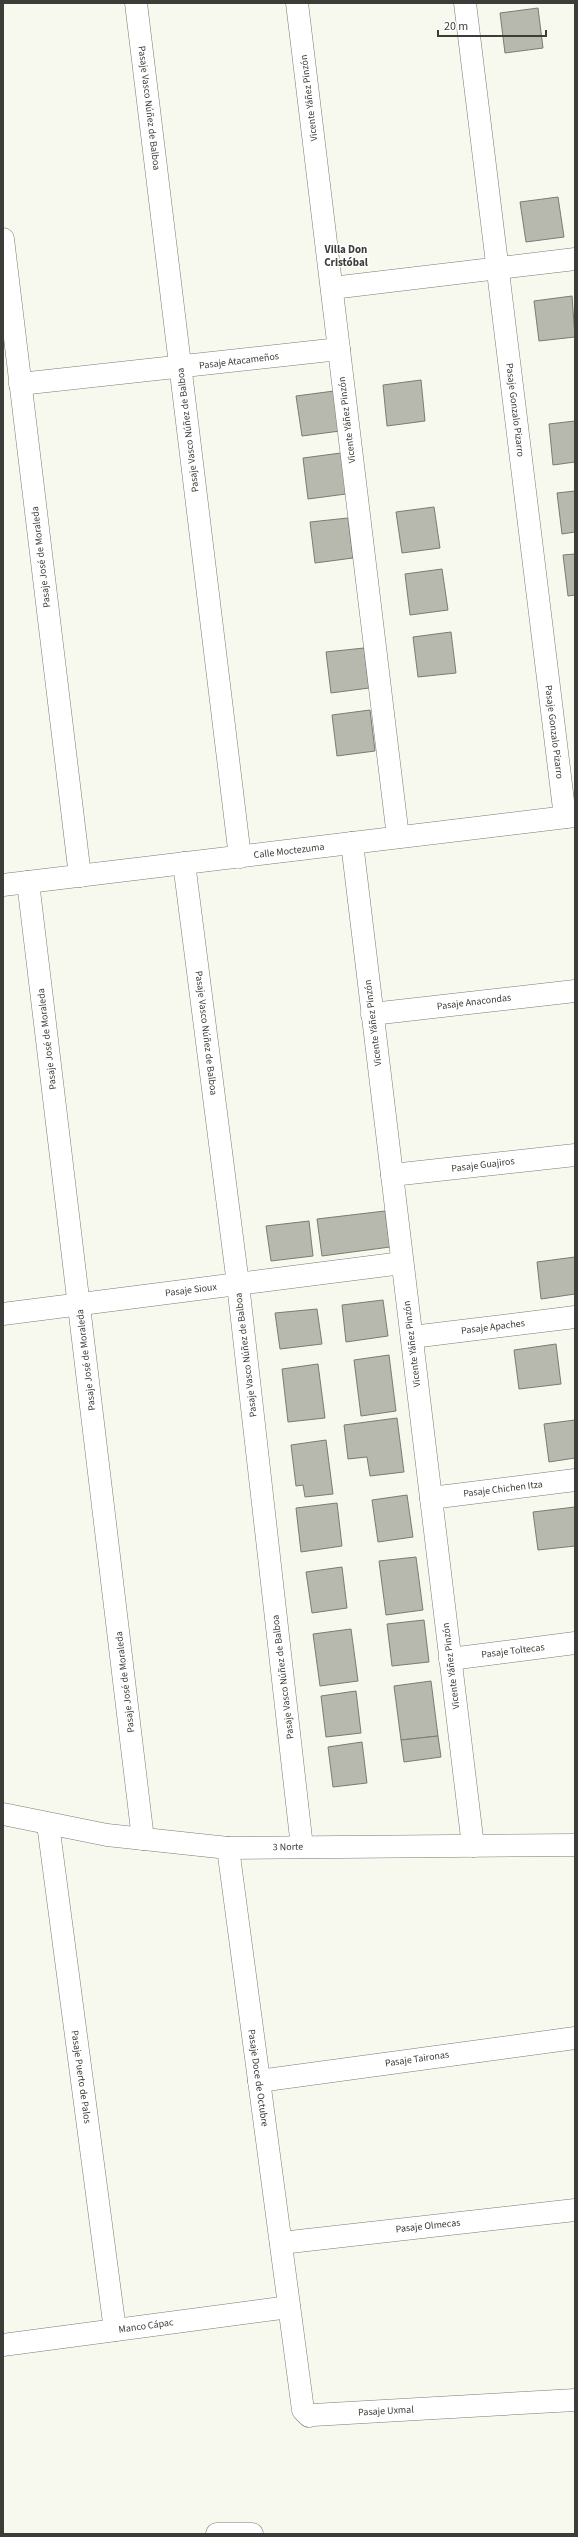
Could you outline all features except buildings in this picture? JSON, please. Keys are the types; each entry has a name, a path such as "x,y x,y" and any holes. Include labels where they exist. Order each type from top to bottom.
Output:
{"street":[{"name":"Pasaje Vasco Núñez de Balboa","path":"136,3 240,857"},
{"name":"Vicente Yáñez Pinzón","path":"297,3 398,837"},
{"name":"Pasaje Gonzalo Pizarro","path":"465,3 498,269 570,816"},
{"name":"Pasaje José de Moraleda","path":"3,239 8,328 20,384 80,876"},
{"path":"332,288 575,259"},
{"name":"Pasaje Atacameños","path":"20,384 339,349"},
{"name":"Calle Moctezuma","path":"3,885 570,816"},
{"name":"Vicente Yáñez Pinzón","path":"352,843 473,1846"},
{"name":"Pasaje Vasco Núñez de Balboa","path":"184,863 238,1284 302,1847"},
{"name":"Pasaje José de Moraleda","path":"28,882 143,1839"},
{"name":"Pasaje Anacondas","path":"372,1014 575,990"},
{"name":"Pasaje Guajiros","path":"392,1176 575,1155"},
{"name":"Pasaje Sioux","path":"3,1314 402,1263"},
{"name":"Pasaje Apaches","path":"412,1338 575,1318"},
{"name":"Pasaje Chichen Itza","path":"431,1498 575,1480"},
{"name":"Pasaje Toltecas","path":"450,1659 575,1643"},
{"name":"3 Norte","path":"3,1814 48,1824 143,1839 228,1848 575,1845"},
{"name":"Pasaje Puerto de Palos","path":"48,1824 115,2330"},
{"name":"Pasaje Doce de Octubre","path":"228,1848 289,2307"},
{"name":"Pasaje Taironas","path":"259,2080 575,2038"},
{"name":"Pasaje Olmecas","path":"281,2243 575,2210"},
{"name":"Manco Cápac","path":"3,2344 289,2307"},
{"name":"Pasaje Uxmal","path":"289,2307 302,2410 309,2416 575,2400"},
{"path":"218,2534 252,2534"}],"district":[{"name":"Villa Don Cristóbal","path":"346,255"}]}
